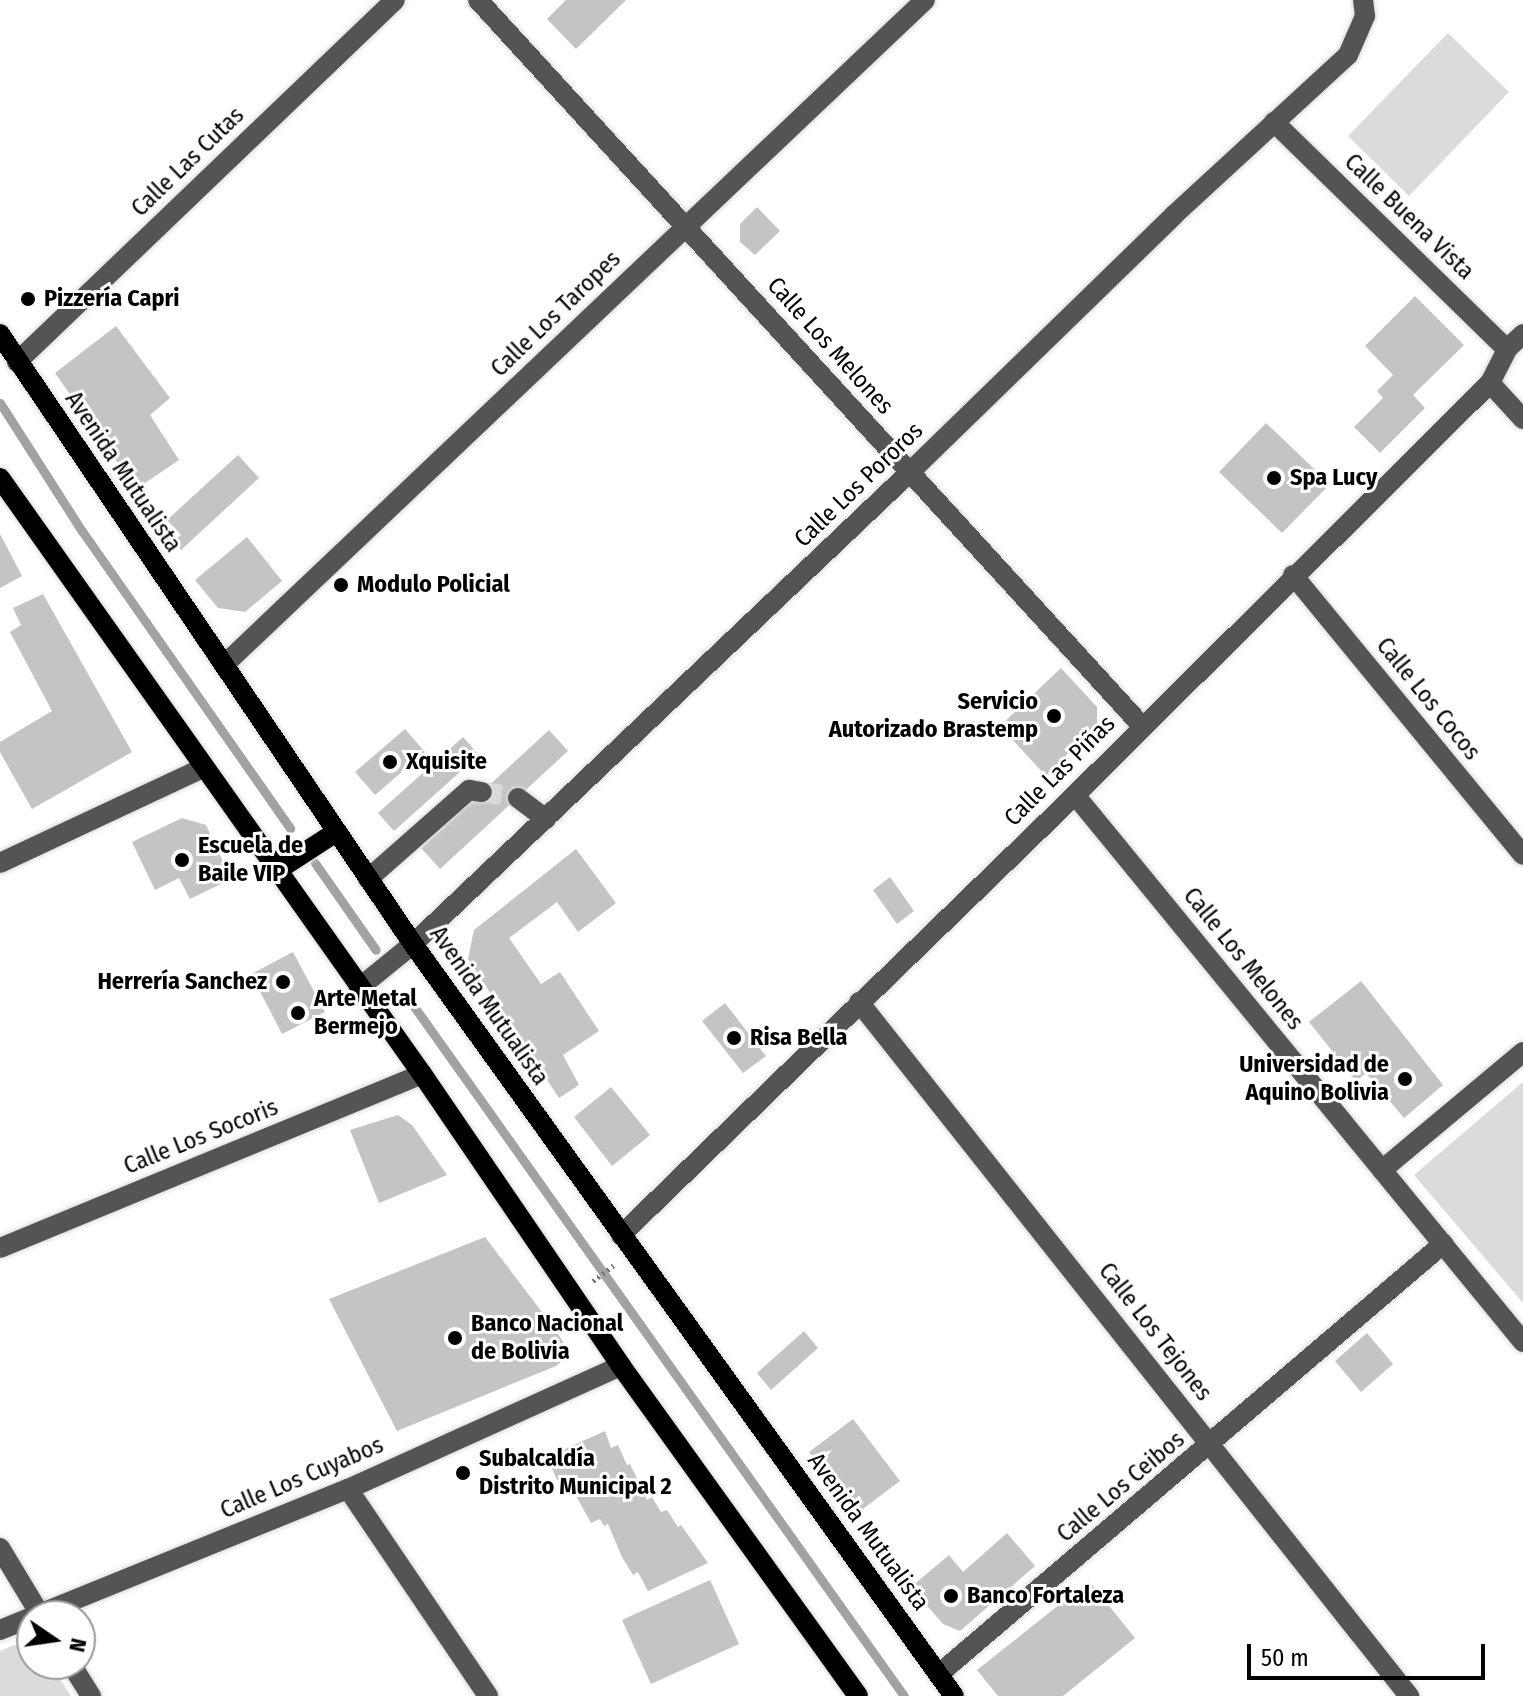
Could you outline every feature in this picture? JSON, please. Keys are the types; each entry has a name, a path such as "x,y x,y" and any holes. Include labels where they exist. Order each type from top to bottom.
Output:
{"main road":[{"name":"Avenida Mutualista","path":"0,334 224,665 332,835 368,879 410,947 954,1696"},
{"path":"0,478 203,768 363,985 621,1366 858,1696"},
{"path":"280,869 332,835"}],"street":[{"name":"Calle Las Cutas","path":"17,362 395,0"},
{"name":"Calle Los Melones","path":"478,0 1143,727"},
{"name":"Calle Los Taropes","path":"224,665 925,0"},
{"name":"Calle Los Pororos","path":"363,985 410,947 546,819 1274,122 1348,55 1365,16 1363,0"},
{"name":"Calle Buena Vista","path":"1274,122 1507,349"},
{"name":"Calle Las Piñas","path":"621,1235 1075,795 1293,575 1490,383 1507,349 1523,334"},
{"path":"1490,383 1523,419"},
{"name":"Calle Los Cocos","path":"1293,575 1523,855"},
{"path":"0,863 203,768"},
{"path":"368,879 469,790 482,792"},
{"name":"Calle Los Melones","path":"1075,795 1523,1342"},
{"path":"518,798 546,819"},
{"name":"Calle Los Tejones","path":"859,1002 1409,1696"},
{"path":"1382,1170 1523,1052"},
{"name":"Calle Los Socoris","path":"0,1248 422,1074"},
{"name":"Calle Los Ceibos","path":"939,1674 1212,1445 1443,1244"},
{"name":"Calle Los Cuyabos","path":"74,1600 348,1489 621,1366"},
{"path":"348,1489 488,1696"},
{"path":"0,1548 32,1600"}],"path":[{"path":"590,1283 613,1266"}],"shaded area":[{"path":"1448,33 1509,92 1409,196 1348,136"},
{"path":"1523,1082 1523,1303 1414,1175"},
{"path":"16,1645 16,1680 60,1680 71,1696 0,1696 0,1651"}],"building":[{"path":"566,0 626,0 576,49 547,19"},
{"path":"757,207 780,231 755,255 740,242 740,224"},
{"path":"1415,296 1464,345 1413,395 1425,408 1380,453 1354,427 1383,398 1377,391 1393,375 1365,346"},
{"path":"116,326 170,398 150,415 179,460 136,489 55,373"},
{"name":"Spa Lucy","path":"1266,423 1330,484 1282,533 1219,472"},
{"path":"238,455 259,478 181,550 173,542 181,535 167,520"},
{"path":"0,534 22,576 0,588"},
{"path":"247,537 282,581 245,612 218,608 195,580"},
{"path":"43,594 132,752 32,809 0,752 0,742 52,711 10,632 21,625 13,608"},
{"name":"Servicio Autorizado Brastemp","path":"1061,668 1097,707 1097,724 1046,776 1000,726"},
{"name":"Xquisite","path":"405,729 425,752 375,795 355,772"},
{"path":"549,730 568,751 440,869 421,848"},
{"path":"463,737 479,755 394,831 378,813"},
{"name":"Escuela de Baile VIP","path":"182,818 206,825 231,879 190,899 179,878 155,890 132,842"},
{"path":"576,849 616,903 578,932 557,902 509,938 541,984 560,972 599,1031 563,1055 579,1085 559,1098 468,959 474,930"},
{"path":"890,877 914,911 897,924 873,890"},
{"name":"Herrería Sanchez","path":"293,952 325,1012 282,1034 251,974"},
{"path":"1361,981 1443,1085 1404,1118 1366,1073 1356,1081 1309,1022"},
{"name":"Risa Bella","path":"725,1003 766,1056 743,1073 702,1021"},
{"path":"611,1087 650,1135 612,1166 574,1117"},
{"path":"398,1115 412,1125 447,1175 379,1203 350,1130"},
{"name":"Banco Nacional de Bolivia","path":"485,1237 557,1332 565,1345 566,1358 556,1366 397,1431 329,1299"},
{"path":"804,1331 818,1348 771,1390 757,1373"},
{"path":"1367,1333 1393,1364 1361,1392 1335,1361"},
{"path":"853,1419 900,1481 856,1514 809,1452"},
{"path":"605,1431 611,1448 618,1445 627,1465 630,1464 647,1500 652,1497 661,1512 667,1510 708,1563 648,1591 638,1572 633,1575 622,1557 608,1524 604,1526 600,1519 591,1523 575,1494 570,1496 562,1478 557,1480 547,1457"},
{"path":"1007,1533 1035,1566 960,1631 943,1624 911,1587 949,1555 963,1572"},
{"path":"710,1580 739,1644 651,1684 622,1620"},
{"path":"1089,1581 1135,1638 1063,1696 998,1696 977,1670"}],"waterway":[{"path":"0,403 82,531 290,828"},
{"path":"315,863 376,950"},
{"path":"408,998 904,1696"}],"tunnel":[{"path":"482,792 518,798"}],"place":[{"name":"Pizzería Capri","path":"28,299"},
{"name":"Spa Lucy","path":"1274,478"},
{"name":"Modulo Policial","path":"341,585"},
{"name":"Servicio Autorizado Brastemp","path":"1054,716"},
{"name":"Xquisite","path":"390,762"},
{"name":"Escuela de Baile VIP","path":"182,860"},
{"name":"Herrería Sanchez","path":"283,982"},
{"name":"Arte Metal Bermejo","path":"298,1013"},
{"name":"Risa Bella","path":"734,1038"},
{"name":"Universidad de Aquino Bolivia","path":"1405,1079"},
{"name":"Banco Nacional de Bolivia","path":"455,1338"},
{"name":"Subalcaldía Distrito Municipal 2","path":"463,1473"},
{"name":"Banco Fortaleza","path":"951,1596"}]}
